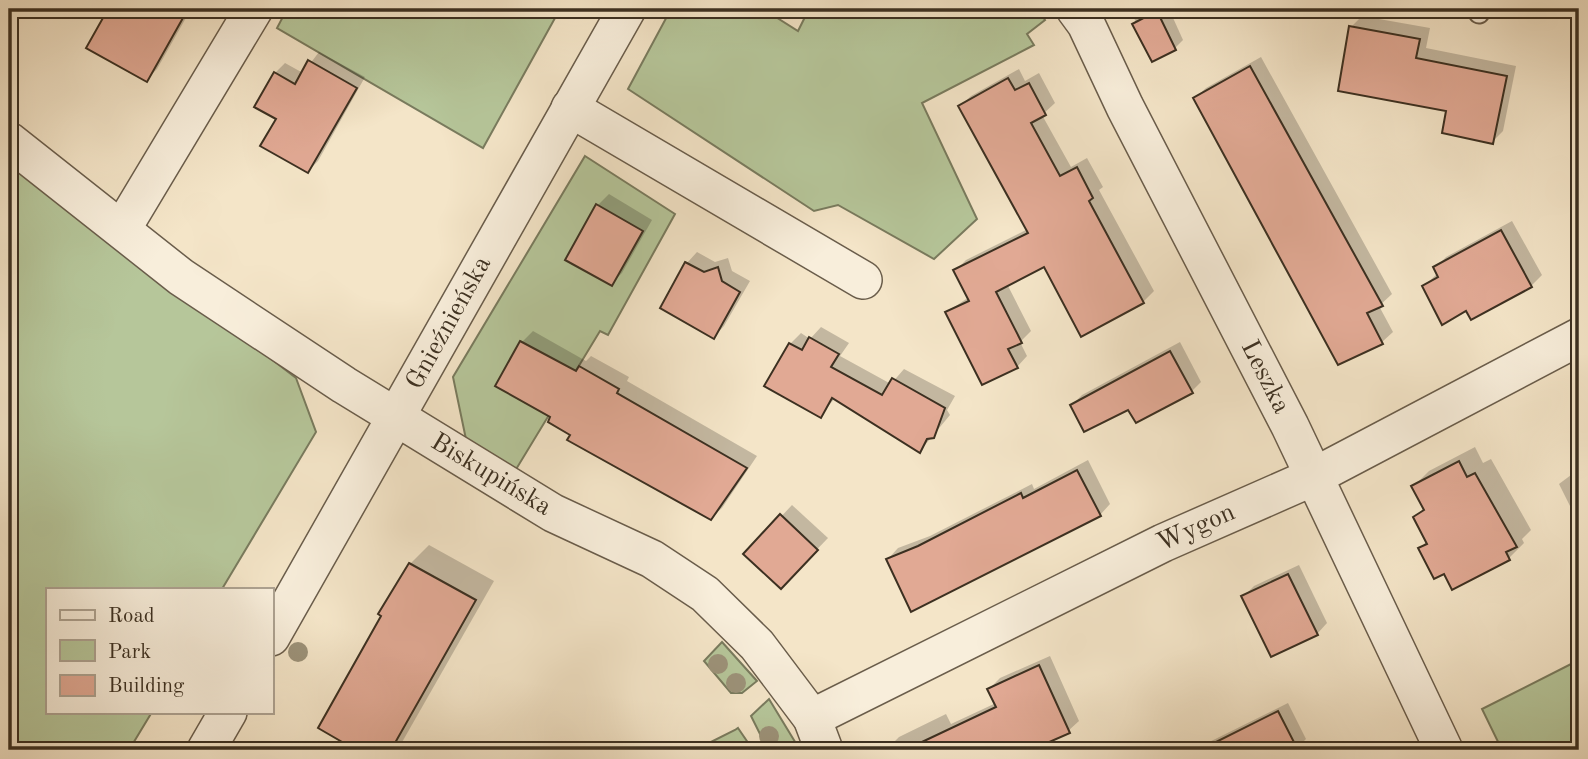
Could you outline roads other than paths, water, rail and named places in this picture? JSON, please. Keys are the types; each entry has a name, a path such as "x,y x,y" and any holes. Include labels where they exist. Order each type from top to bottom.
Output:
{"street":[{"path":"122,229 254,9"},
{"name":"Gnieźnieńska","path":"273,633 627,9"},
{"name":"Leszka","path":"1075,9 1086,24 1313,477 1444,750"},
{"path":"570,108 863,279"},
{"name":"Biskupińska","path":"9,141 181,277 396,418 553,513 652,559 705,594 757,645 818,734"},
{"name":"Wygon","path":"818,734 1163,543 1313,477 1579,337"},
{"path":"206,750 228,714"}]}
